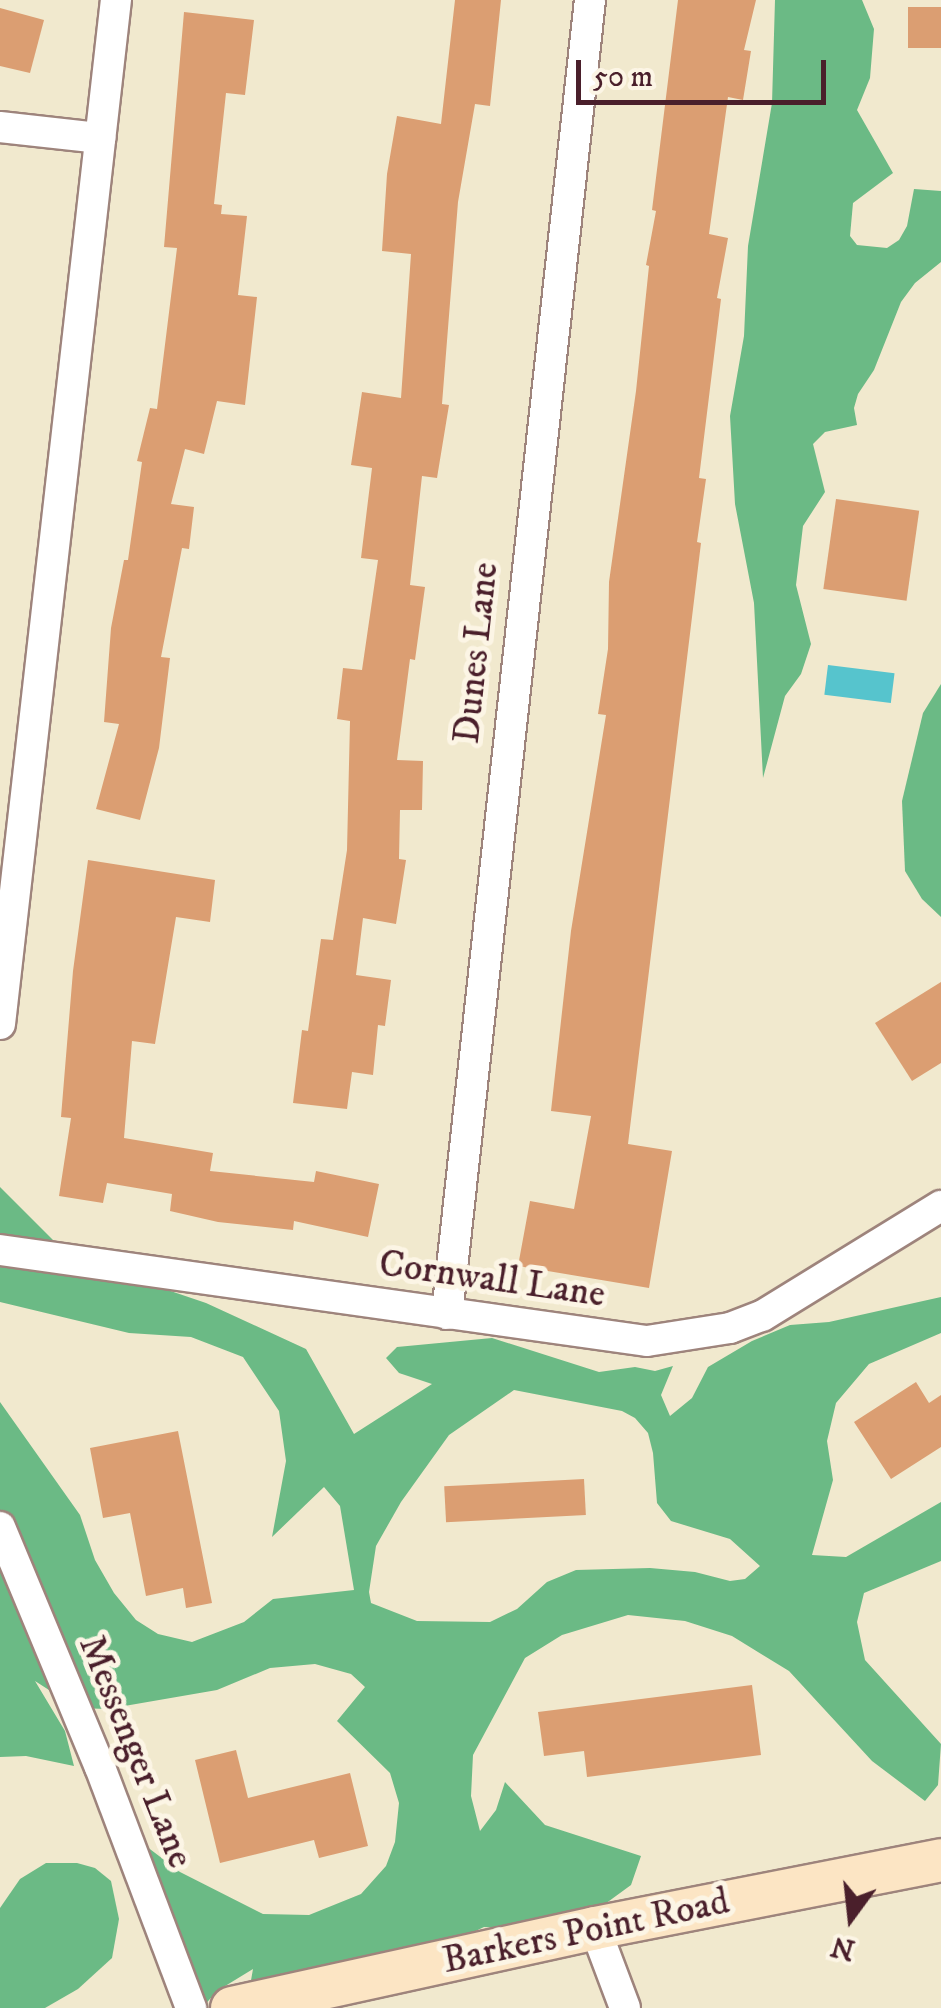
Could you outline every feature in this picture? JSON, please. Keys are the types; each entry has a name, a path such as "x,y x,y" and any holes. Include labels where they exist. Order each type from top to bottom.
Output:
{"street":[{"path":"0,1024 116,0"},
{"name":"Dunes Lane","path":"447,1314 590,0"},
{"path":"0,127 100,138"},
{"name":"Cornwall Lane","path":"0,1250 647,1341 730,1328 762,1316 832,1277 941,1206"},
{"name":"Messenger Lane","path":"0,1527 100,1767 192,2008"},
{"name":"Barkers Point Road","path":"232,2008 596,1928 941,1860"},
{"path":"596,1928 624,2008"}],"green space":[{"path":"775,0 862,0 874,29 870,78 857,110 893,173 853,203 850,236 857,245 887,248 899,240 907,226 914,189 941,191 941,262 915,283 901,302 874,370 858,394 854,408 857,425 825,432 813,444 825,492 803,526 796,585 811,644 801,674 785,696 763,778 754,603 735,504 730,416 744,336 748,246 772,103"},
{"path":"941,684 941,917 922,899 905,871 902,801 923,713"},
{"path":"0,1187 70,1257 206,1303 306,1349 354,1434 432,1384 399,1373 386,1358 397,1347 492,1338 599,1372 635,1367 655,1371 673,1366 661,1395 670,1416 692,1398 708,1367 752,1341 790,1325 829,1322 941,1297 941,1333 869,1364 836,1403 827,1441 833,1480 812,1555 846,1557 941,1502 941,1561 864,1593 857,1622 865,1660 941,1744 938,1785 925,1801 872,1761 789,1671 732,1636 685,1621 628,1615 562,1635 525,1658 473,1755 471,1796 480,1831 496,1810 505,1782 545,1825 641,1856 631,1885 594,1912 550,1931 484,1927 455,1941 250,1986 253,1969 217,1991 202,2008 142,1843 180,1872 263,1914 309,1915 361,1894 386,1866 395,1842 399,1803 390,1773 337,1721 365,1687 351,1674 315,1664 270,1668 217,1690 107,1709 77,1708 35,1681 65,1731 74,1766 26,1756 0,1757 0,1402 80,1515 95,1560 114,1593 136,1620 158,1634 192,1642 244,1622 273,1599 354,1590 340,1506 324,1487 272,1537 286,1461 279,1411 243,1357 191,1337 129,1333 0,1302","holes":["514,1390 622,1411 635,1418 648,1433 657,1503 671,1521 730,1539 760,1566 745,1579 730,1581 695,1572 650,1568 576,1570 547,1582 517,1609 490,1622 417,1621 371,1603 376,1546 401,1502 449,1435"]},
{"path":"46,1863 77,1863 95,1868 111,1881 119,1919 112,1958 78,1989 45,2008 0,2008 0,1908 20,1879"}],"water":[{"path":"828,665 895,673 891,703 824,695"}],"building":[{"path":"455,0 501,0 490,106 475,104 458,202 442,404 449,405 437,478 422,476 410,585 425,587 415,660 410,659 397,760 423,761 422,810 400,810 399,859 406,860 396,924 363,918 356,975 391,980 385,1026 378,1025 373,1075 352,1072 347,1109 293,1103 302,1030 308,1031 321,939 333,940 347,850 350,721 337,719 343,668 362,670 378,560 361,558 372,468 351,465 362,392 401,398 411,254 382,251 387,174 397,116 441,124"},
{"path":"678,0 756,0 744,50 751,51 743,100 728,97 709,234 728,238 717,298 721,299 699,478 706,479 697,542 701,543 628,1144 672,1151 649,1288 518,1266 530,1201 574,1209 591,1116 551,1111 571,931 606,715 598,714 608,649 609,582 636,391 649,266 646,265 656,211 652,210"},
{"path":"908,7 941,7 941,48 908,48"},
{"path":"0,8 44,20 30,73 0,66"},
{"path":"184,12 254,20 245,95 226,93 214,204 222,205 221,214 247,216 238,295 257,297 245,405 217,401 204,454 185,449 171,504 194,507 189,549 182,548 161,657 170,658 159,748 140,820 96,809 119,724 104,722 111,628 124,560 128,560 142,462 137,461 150,408 157,409 177,248 164,247"},
{"path":"836,499 919,511 907,601 823,589"},
{"path":"88,860 215,880 210,922 176,917 155,1044 132,1041 124,1138 213,1153 210,1171 314,1182 316,1171 379,1184 368,1237 294,1221 293,1230 218,1222 170,1211 172,1194 107,1183 103,1203 59,1196 71,1118 61,1117 73,971"},
{"path":"941,982 941,1063 912,1081 875,1023"},
{"path":"916,1382 929,1403 941,1395 941,1447 891,1479 854,1422"},
{"path":"178,1431 212,1603 186,1608 183,1588 146,1596 130,1513 103,1518 90,1448"},
{"path":"584,1479 586,1515 446,1522 444,1486"},
{"path":"752,1685 761,1755 587,1777 584,1751 544,1756 538,1712"},
{"path":"236,1750 248,1798 350,1773 368,1846 319,1858 314,1840 220,1863 195,1760"}]}
